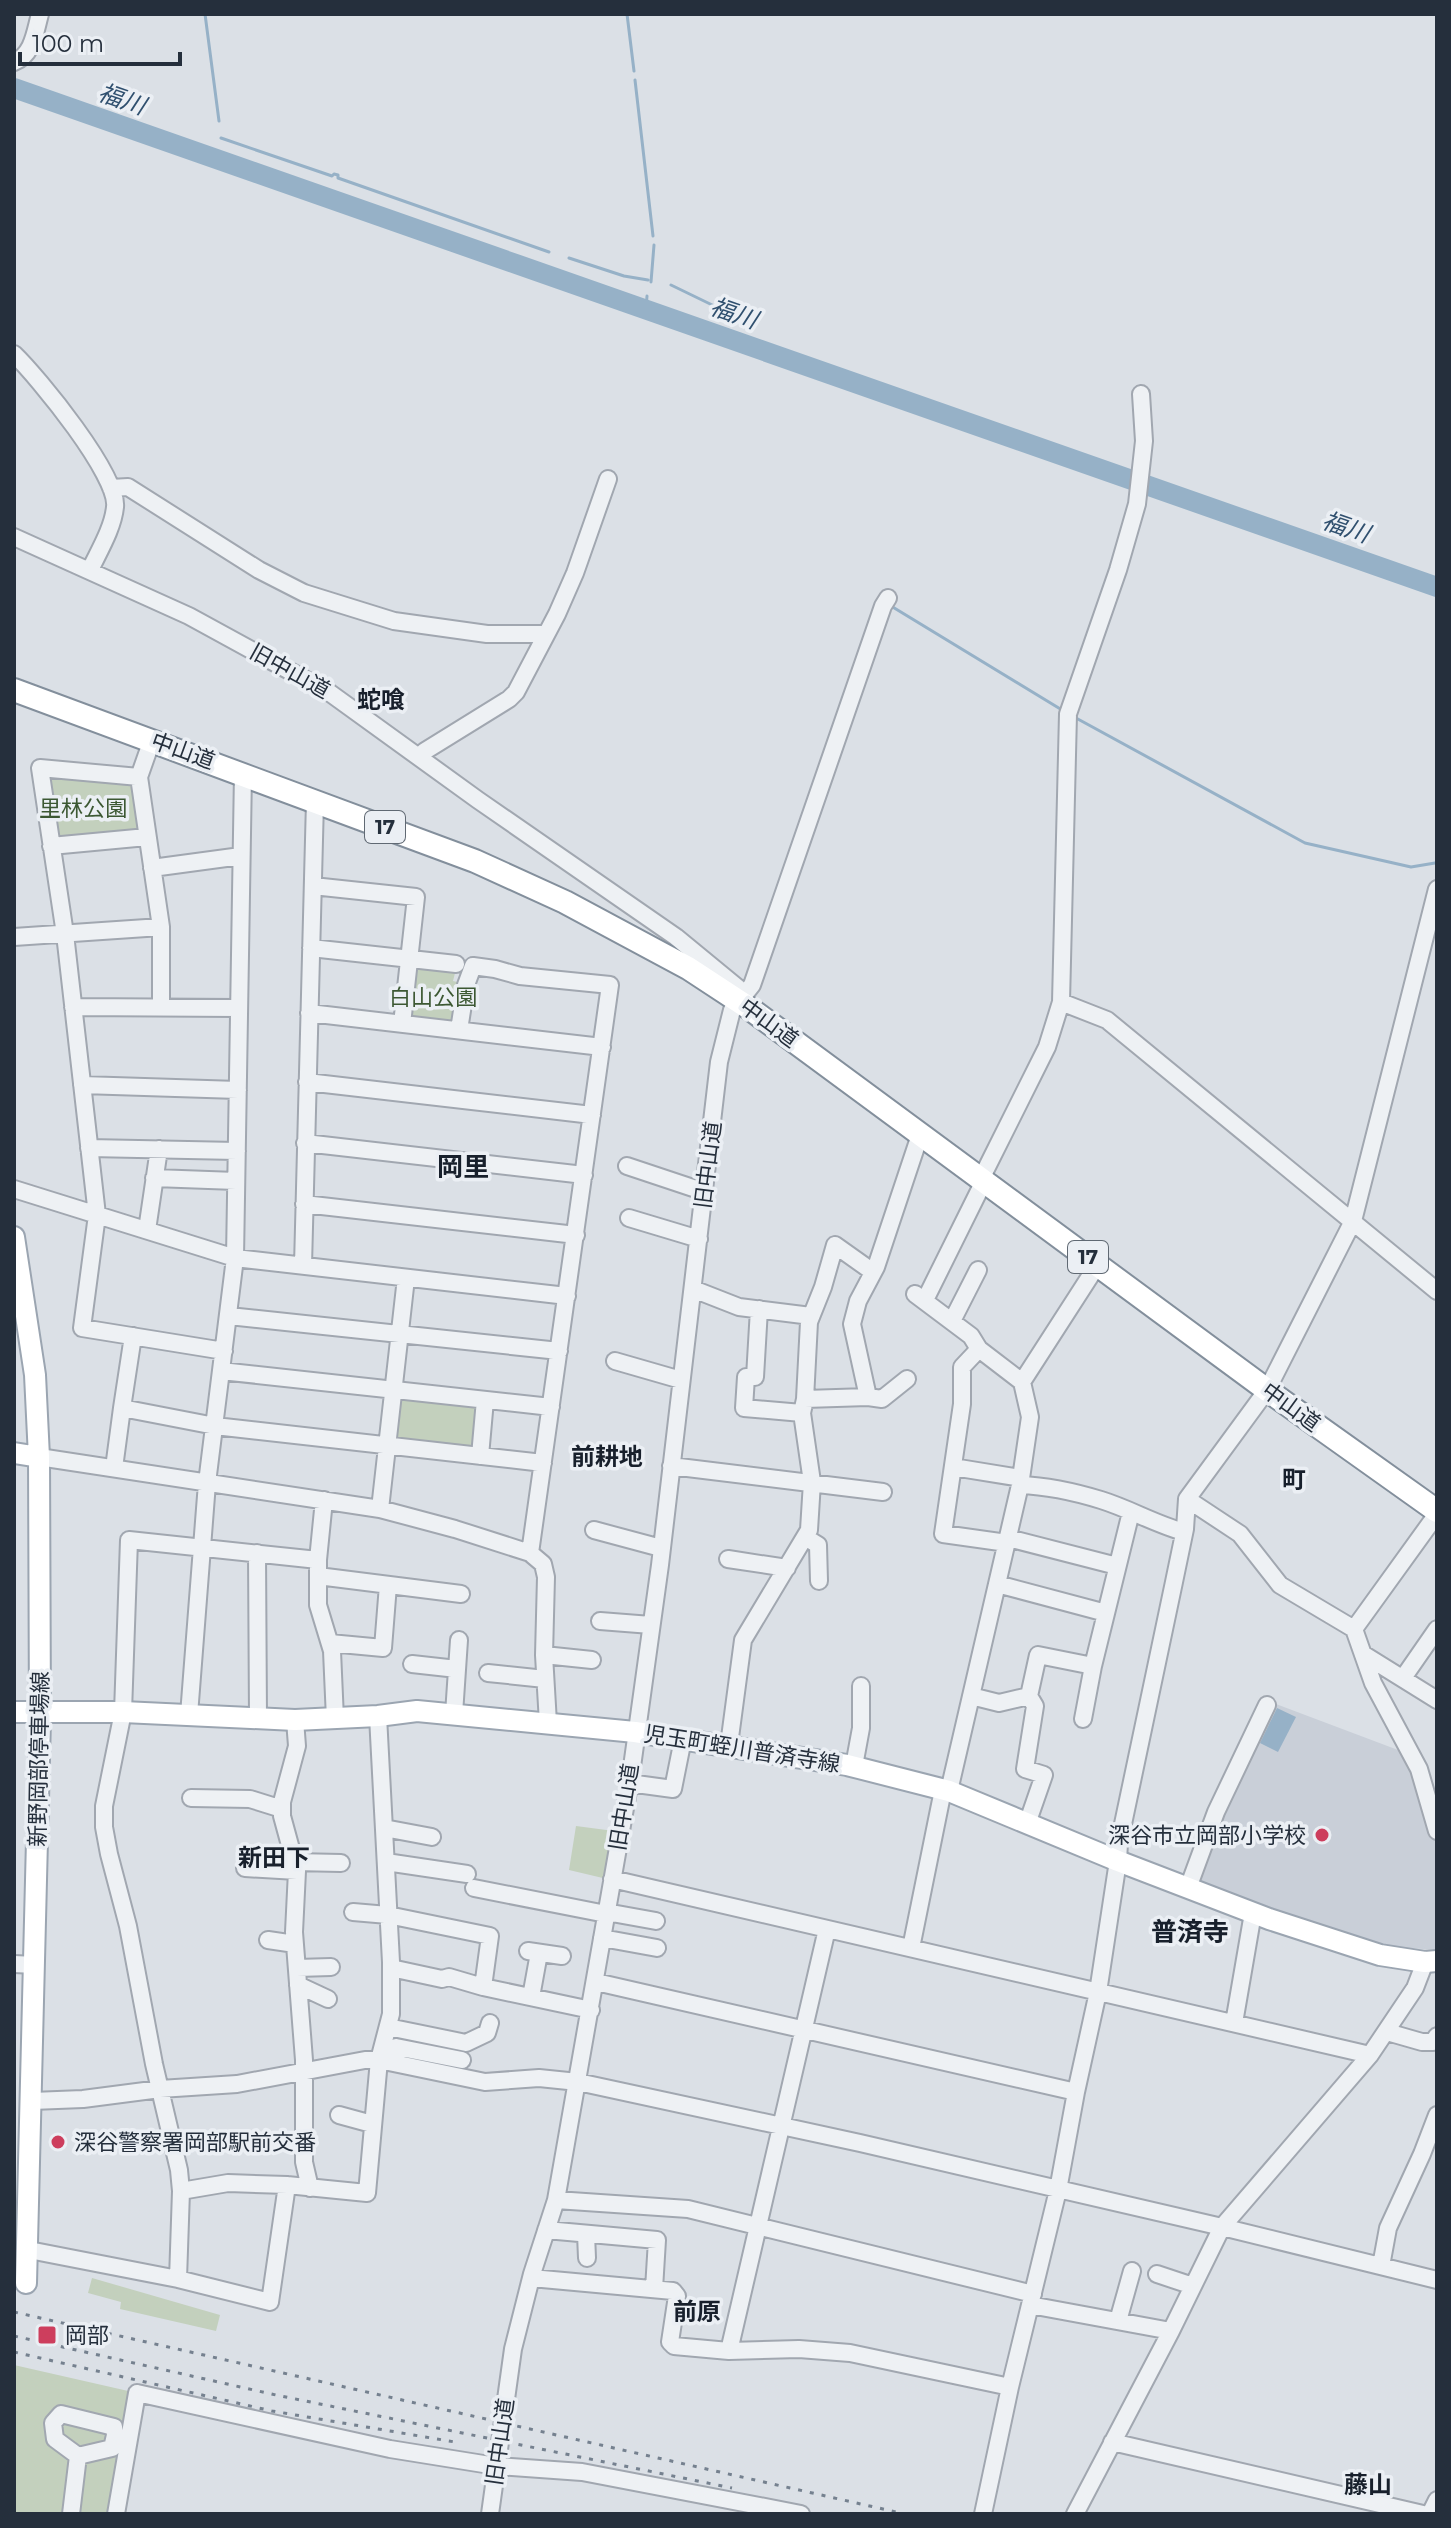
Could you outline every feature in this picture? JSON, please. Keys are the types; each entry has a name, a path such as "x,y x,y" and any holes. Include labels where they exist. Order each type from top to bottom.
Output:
{"highway":[{"name":"中山道","path":"14,690 475,861 565,902 661,954 740,1002 1437,1513"}],"main road":[{"name":"新野岡部停車場線","path":"14,1237 35,1375 39,1457 40,1711 32,2101 21,2249 26,2283"},
{"path":"14,1453 39,1457"},
{"name":"児玉町蛭川普済寺線","path":"14,1712 123,1712 295,1720 417,1711 635,1732 854,1766 946,1791 1253,1913 1380,1955 1431,1962"}],"street":[{"path":"14,62 28,52 40,14"},
{"path":"14,354 62,409 111,488 116,506 90,570"},
{"path":"911,1948 1021,1482 1030,1417 1022,1382 979,1349 971,1336 920,1297 983,1180 1047,1047 1061,1002 1068,714 1118,570 1137,504 1144,441 1141,394"},
{"path":"419,757 516,692 575,573 608,479"},
{"path":"111,488 128,487 259,570 304,593 394,621 487,634 546,634"},
{"name":"旧中山道","path":"14,537 189,616 330,693 676,937 738,988 740,1002"},
{"name":"旧中山道","path":"490,2514 513,2349 556,2200 629,1783 661,1548 719,1062 732,1010 752,985 888,598"},
{"path":"152,740 139,777 161,927 161,1007"},
{"path":"139,777 40,768 65,934 97,1215 82,1328 224,1351"},
{"path":"189,1715 207,1483 235,1258 243,773"},
{"path":"303,1266 315,801"},
{"path":"51,846 147,837"},
{"path":"152,868 241,856"},
{"path":"313,886 416,897 402,1024"},
{"path":"983,2514 1058,2190 1098,1992 1119,1843 1184,1532 1187,1499 1267,1390 1353,1221 1437,889"},
{"path":"14,937 161,927"},
{"path":"661,928 661,954"},
{"path":"311,948 456,964"},
{"path":"459,1030 466,985 473,966 520,976 610,985 530,1553"},
{"path":"1061,1002 1107,1020 1437,1291"},
{"path":"73,1007 238,1008"},
{"path":"309,1013 602,1047"},
{"path":"307,1082 592,1115"},
{"path":"82,1085 238,1090"},
{"path":"868,1397 852,1324 920,1135"},
{"path":"305,1143 584,1175"},
{"path":"89,1148 237,1151"},
{"path":"147,1230 159,1149"},
{"path":"627,1166 705,1192"},
{"path":"154,1178 236,1181"},
{"path":"14,1189 235,1258 567,1296"},
{"path":"304,1204 576,1235"},
{"path":"629,1218 699,1239"},
{"path":"729,1745 743,1640 809,1530 812,1482 804,1406 809,1322 835,1245 873,1272"},
{"path":"1022,1382 1098,1264"},
{"path":"952,1321 978,1270"},
{"path":"380,1509 406,1278"},
{"path":"693,1289 739,1307 811,1316"},
{"path":"759,1309 755,1377 746,1377 744,1408 804,1406 868,1397 882,1399 907,1379"},
{"path":"229,1316 559,1351"},
{"path":"114,1468 133,1336"},
{"path":"979,1349 962,1367 962,1404 943,1534 1007,1540 1117,1566"},
{"path":"615,1361 681,1380"},
{"path":"221,1371 551,1407"},
{"path":"480,1456 485,1400"},
{"path":"122,1408 215,1426 543,1463"},
{"path":"39,1457 380,1509 530,1553 543,1564 546,1577 544,1655 548,1723"},
{"path":"671,1466 883,1492"},
{"path":"953,1467 1090,1497 1184,1532"},
{"path":"1187,1499 1240,1534 1280,1585 1354,1629 1373,1683 1419,1769 1437,1831"},
{"path":"324,1500 318,1605 332,1651 335,1719"},
{"path":"1083,1719 1131,1512"},
{"path":"1354,1629 1437,1513"},
{"path":"594,1530 661,1548"},
{"path":"805,1537 818,1545 819,1581"},
{"path":"178,2279 179,2170 104,1827 104,1806 123,1712 129,1540 257,1553 388,1585 461,1594"},
{"path":"257,1553 258,1718"},
{"path":"728,1559 787,1568"},
{"path":"997,1584 1106,1613"},
{"path":"330,1643 383,1648 388,1585"},
{"path":"600,1621 651,1625"},
{"path":"1403,1678 1437,1629"},
{"path":"454,1714 459,1640"},
{"path":"1363,1654 1437,1700"},
{"path":"544,1655 592,1660"},
{"path":"1027,1824 1044,1775 1025,1769 1035,1706 1029,1696 1038,1655 1093,1666"},
{"path":"412,1664 457,1669"},
{"path":"488,1673 545,1679"},
{"path":"854,1766 861,1728 861,1686"},
{"path":"971,1696 999,1703 1029,1696"},
{"path":"1188,1888 1216,1812 1267,1705"},
{"path":"181,2191 228,2183 367,2193 372,2124 386,2062 391,2014 378,1716"},
{"path":"295,1720 297,1746 282,1809 296,1867 295,1944 305,2073 304,2162 310,2188"},
{"path":"629,1783 673,1789 683,1739"},
{"path":"1425,1788 1437,1772"},
{"path":"191,1798 250,1799 282,1809"},
{"path":"384,1828 432,1837"},
{"path":"386,1862 606,1913 656,1921"},
{"path":"245,1868 341,1863"},
{"path":"612,1879 1370,2055"},
{"path":"353,1912 388,1915 490,1936 483,1987"},
{"path":"1234,2023 1253,1913"},
{"path":"729,2351 827,1929"},
{"path":"602,1938 657,1948"},
{"path":"268,1940 295,1944"},
{"path":"531,1997 534,1952 562,1956"},
{"path":"1075,2514 1222,2227 1370,2055 1431,1962"},
{"path":"14,1964 35,1965"},
{"path":"298,1976 331,1967"},
{"path":"391,1968 442,1979 449,1977 591,2010"},
{"path":"298,1976 328,1999"},
{"path":"596,1982 1076,2092"},
{"path":"388,2027 466,2043 487,2033 490,2023"},
{"path":"1387,2032 1436,2043"},
{"path":"386,2062 396,2047 462,2060"},
{"path":"32,2101 237,2084 365,2060 485,2082 539,2078 578,2082 1222,2227 1437,2280"},
{"path":"339,2115 372,2124"},
{"path":"1381,2266 1388,2228 1437,2115"},
{"path":"21,2249 178,2279 270,2302 287,2185"},
{"path":"556,2200 688,2209 1118,2321 1171,2331"},
{"path":"546,2230 657,2240 654,2289"},
{"path":"586,2234 587,2258"},
{"path":"1118,2321 1132,2271"},
{"path":"1157,2274 1193,2286"},
{"path":"531,2278 673,2291 677,2296 670,2342 674,2346 729,2351 799,2349 850,2353 1010,2387"},
{"path":"116,2514 137,2393 390,2449 496,2466 582,2472 712,2506 801,2514"},
{"path":"1112,2442 1423,2514"},
{"path":"71,2514 78,2456"},
{"path":"1430,2514 1437,2500"}],"shaded area":[{"name":"深谷市立岡部小学校","path":"1276,1704 1406,1753 1437,1847 1437,1950 1395,1947 1295,1919 1196,1884 1216,1820"}],"green space":[{"name":"里林公園","path":"45,773 132,782 141,829 137,833 56,840"},
{"name":"白山公園","path":"412,963 456,969 453,981 461,983 458,1024 406,1019"},
{"path":"399,1396 478,1406 474,1450 392,1441"},
{"path":"576,1826 614,1831 607,1879 569,1870"},
{"path":"92,2278 220,2315 216,2331 120,2309 121,2302 88,2293"},
{"path":"14,2365 137,2393 116,2514 14,2514"}],"water":[{"path":"1277,1708 1296,1717 1278,1752 1260,1743"}],"waterway":[{"path":"205,14 219,121"},
{"path":"627,14 634,71"},
{"path":"635,80 653,236"},
{"name":"福川","path":"14,88 1437,587"},
{"path":"221,138 332,176 338,175 338,178 549,252"},
{"path":"651,282 654,245"},
{"path":"569,258 624,276 648,280"},
{"path":"671,285 737,317"},
{"path":"646,309 647,296"},
{"path":"891,606 1062,710"},
{"path":"1076,718 1305,843 1411,867 1435,863"}],"railway":[{"path":"14,2312 905,2514"},
{"path":"14,2336 276,2395 732,2488"},
{"path":"14,2352 272,2411 455,2442"}],"place":[{"name":"深谷市立岡部小学校","path":"1322,1835"},
{"name":"深谷警察署岡部駅前交番","path":"58,2142"},
{"name":"岡部","path":"47,2335"}],"district":[{"name":"蛇喰","path":"381,699"},
{"name":"岡里","path":"463,1167"},
{"name":"前耕地","path":"607,1456"},
{"name":"町","path":"1294,1479"},
{"name":"新田下","path":"274,1857"},
{"name":"普済寺","path":"1190,1932"},
{"name":"前原","path":"697,2311"},
{"name":"藤山","path":"1368,2484"}]}
